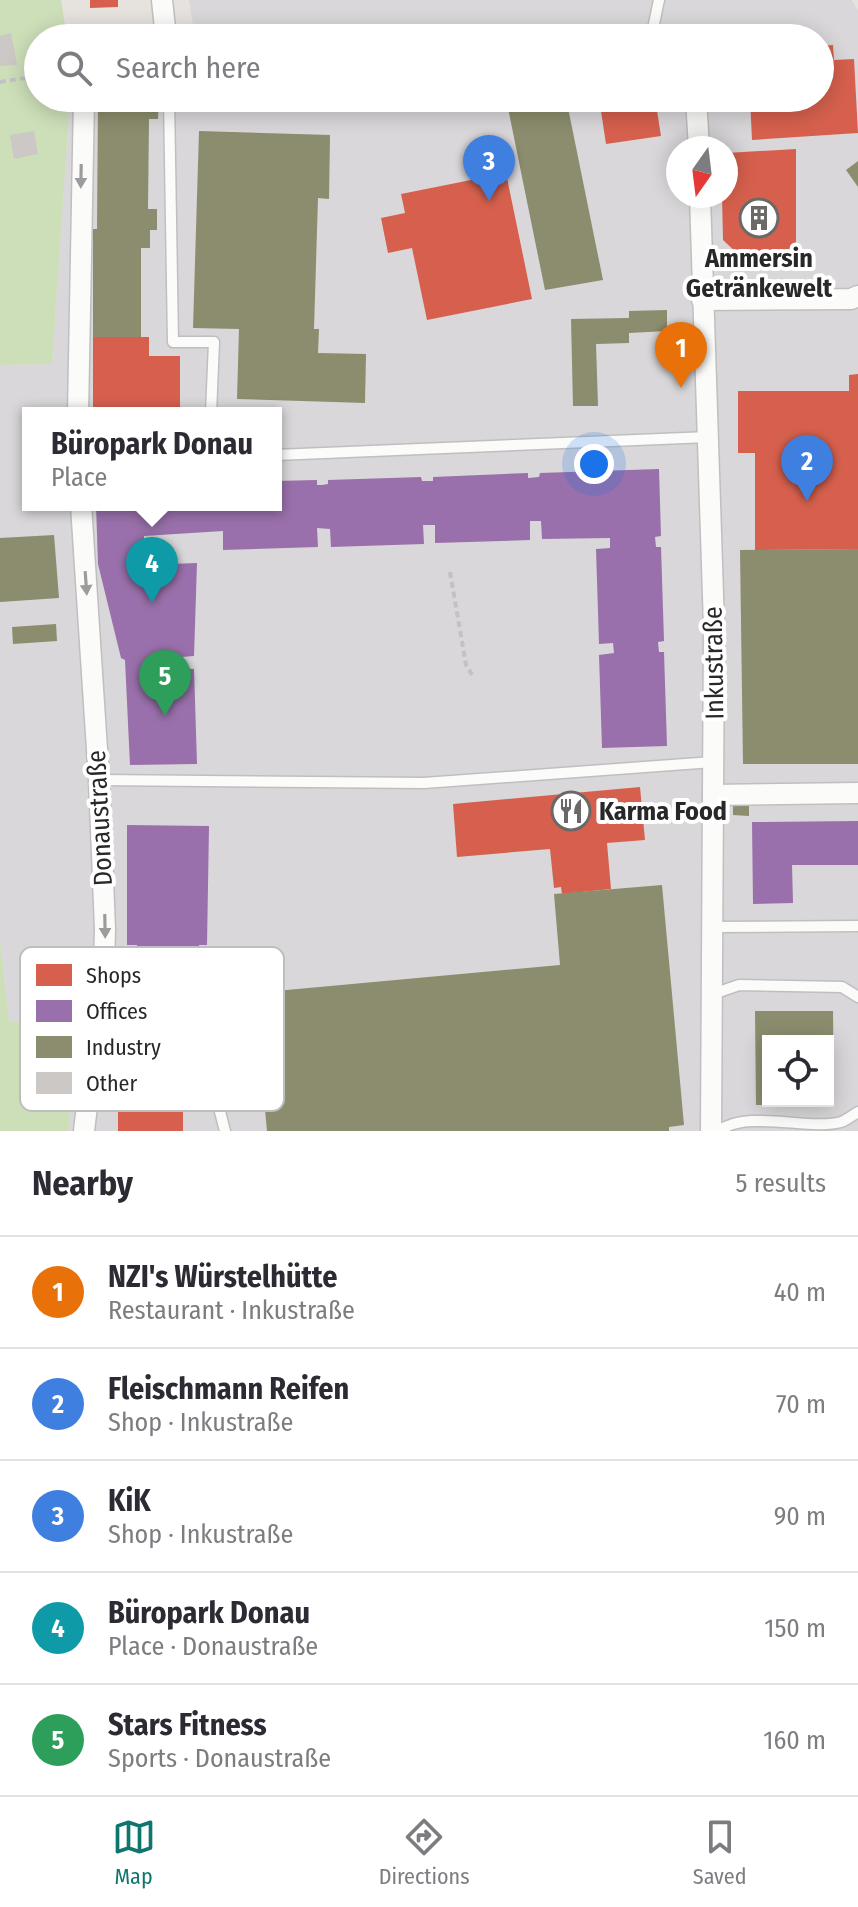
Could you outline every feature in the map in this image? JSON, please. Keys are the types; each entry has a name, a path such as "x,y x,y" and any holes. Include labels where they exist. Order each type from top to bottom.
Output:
{"street":[{"path":"162,0 165,24"},
{"path":"78,407 84,112"},
{"path":"697,112 698,136"},
{"name":"Inkustraße","path":"700,208 714,626 711,1131"},
{"path":"702,300 854,298"},
{"name":"Donaustraße","path":"81,511 99,780 104,947"},
{"path":"713,795 858,793"},
{"name":"Donaustraße","path":"84,1131 86,1111"}],"lane":[{"path":"654,24 659,0"},
{"path":"169,112 173,342 214,342 211,407"},
{"path":"282,455 709,437"},
{"path":"99,780 424,783 713,762"},
{"path":"711,927 858,926"},
{"path":"710,995 739,985 842,987 858,997"},
{"path":"220,1111 225,1131"},
{"path":"719,1131 723,1127 744,1122 839,1123 858,1112"}],"path":[{"path":"0,82 24,78"},
{"path":"450,572 466,665 474,678"}],"shaded area":[{"path":"189,0 852,0 858,11 858,1131 68,1131 70,1111 284,1111 284,947 20,947 20,1022 9,1022 0,939 0,365 52,364 69,112 834,112 834,24 193,24"}],"green space":[{"path":"0,0 61,0 65,24 24,24 24,112 69,112 52,364 0,365"},
{"path":"0,939 9,1022 20,1022 20,1111 70,1111 68,1131 0,1131"}],"building: Shops":[{"path":"90,0 118,0 118,7 90,8"},
{"path":"854,59 858,133 752,140 751,112 834,112 834,60"},
{"path":"601,112 657,112 661,136 606,144"},
{"name":"Ammersin Getränkewelt","path":"796,149 796,252 740,256 723,240 722,208 738,208 738,152"},
{"path":"506,173 532,299 427,320 412,248 388,253 381,218 405,213 401,194"},
{"path":"93,337 149,337 149,356 180,356 180,407 93,407"},
{"path":"858,374 858,549 755,550 755,453 738,453 738,391 849,391 849,375"},
{"path":"640,787 645,840 607,843 611,889 562,894 561,887 554,888 550,849 457,857 453,804"},
{"path":"118,1111 183,1111 183,1131 118,1131"}],"building: Offices":[{"path":"659,469 661,536 655,537 656,547 661,547 664,641 658,642 659,652 664,652 667,746 602,748 599,655 614,653 613,643 599,644 596,549 610,548 610,538 542,539 541,521 530,521 530,540 435,543 435,525 423,525 424,544 331,547 330,529 317,528 318,547 223,550 223,531 144,536 144,565 197,563 194,656 169,658 170,668 194,669 197,764 130,765 125,660 121,658 98,564 96,511 282,511 282,481 317,480 317,485 322,485 328,484 328,480 421,477 422,481 433,481 433,477 528,473 528,478 539,477 540,473"},
{"path":"858,821 858,865 792,865 793,903 753,904 752,822"},
{"path":"127,825 209,826 207,945 127,945"}],"building: Industry":[{"path":"98,112 158,112 158,119 149,119 148,209 157,209 157,230 150,230 150,248 141,248 141,337 93,337 93,229 97,229"},
{"path":"509,112 569,112 603,280 545,290"},
{"path":"199,131 330,135 329,199 318,198 314,329 319,329 318,353 366,354 365,403 237,399 239,329 193,328"},
{"path":"858,161 858,187 846,170"},
{"path":"667,310 667,331 629,333 629,343 596,344 598,406 573,406 571,319 629,318 629,311"},
{"path":"54,535 59,598 0,602 0,538"},
{"path":"858,549 858,764 743,764 740,550"},
{"path":"56,624 57,641 13,644 12,627"},
{"path":"733,800 749,801 749,816 733,815"},
{"path":"662,885 684,1125 669,1127 669,1131 267,1131 265,1111 284,1111 284,990 560,965 554,894"},
{"path":"755,1011 833,1011 833,1035 762,1035 762,1105 756,1105"}],"building: Other":[{"path":"11,33 17,65 0,66 0,36"},
{"path":"34,131 38,154 14,159 10,135"}],"place":[{"name":"KiK","path":"489,201"},
{"name":"Ammersin Getränkewelt","path":"759,218"},
{"name":"NZI's Würstelhütte","path":"681,388"},
{"name":"Fleischmann Reifen","path":"807,501"},
{"name":"Büropark Donau","path":"152,603"},
{"name":"Stars Fitness","path":"165,716"},
{"name":"Karma Food","path":"571,811"}]}
